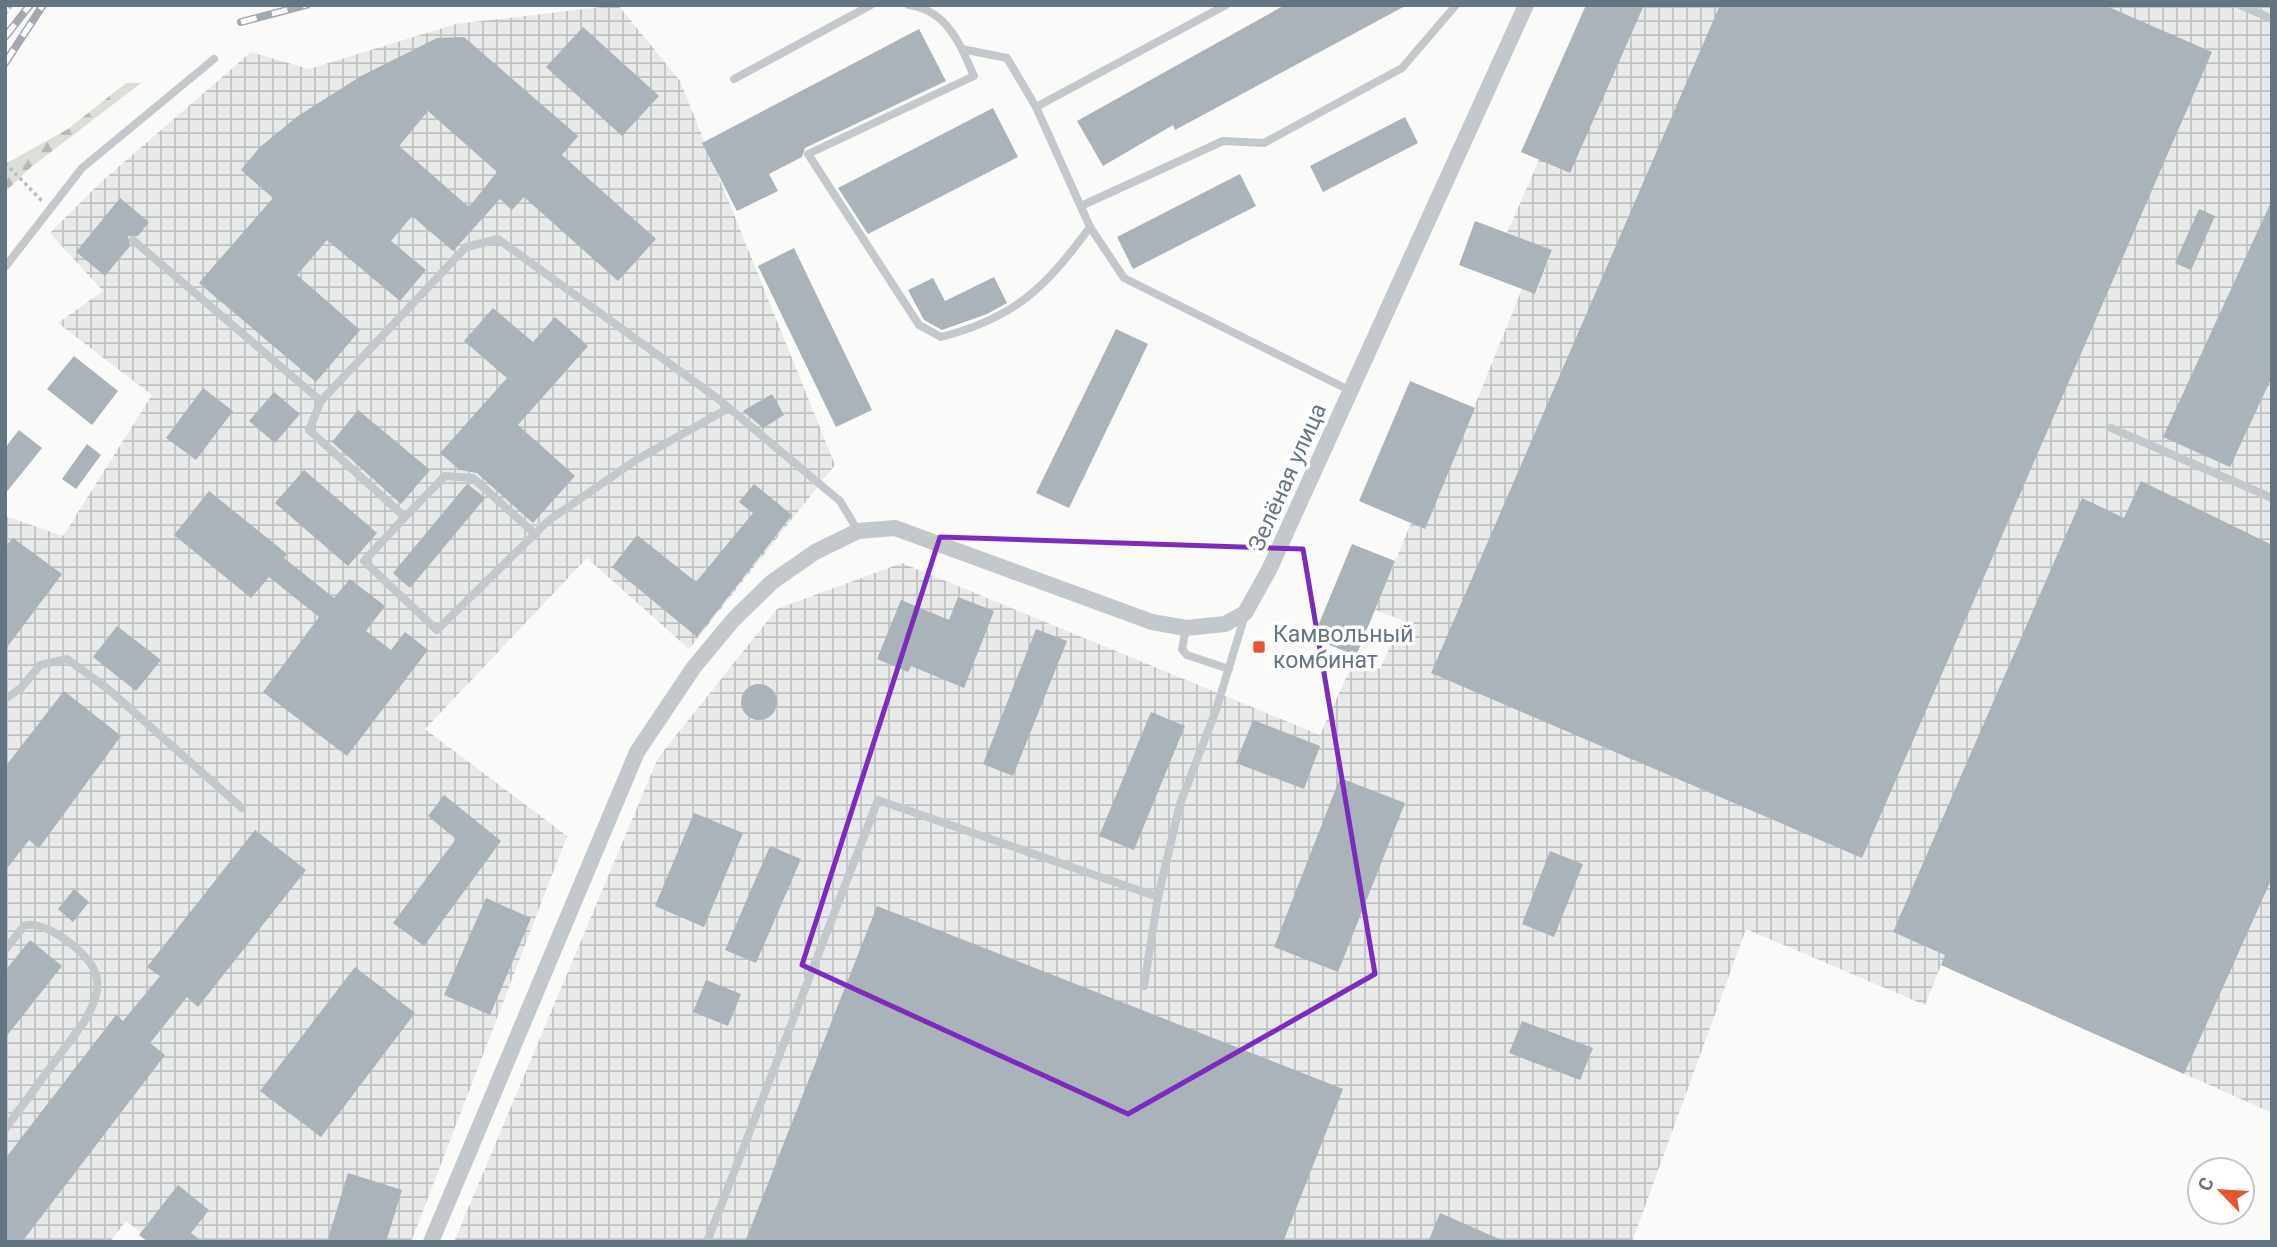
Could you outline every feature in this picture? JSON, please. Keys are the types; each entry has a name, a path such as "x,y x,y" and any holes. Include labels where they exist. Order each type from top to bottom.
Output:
{"street":[{"name":"Зелёная улица","path":"1245,613 1269,570 1526,5"},
{"path":"431,1242 637,752 694,667 772,582 815,552 858,531 895,528 1152,622 1186,628 1225,624 1245,613"}],"lane":[{"path":"734,79 871,5"},
{"path":"909,5 927,8 951,29 974,76 808,154 919,325 941,337 981,327 1020,304 1056,273 1090,227"},
{"path":"1036,107 1226,5"},
{"path":"1081,206 1223,141 1264,144 1402,68 1456,5"},
{"path":"2241,5 2272,19"},
{"path":"962,49 1007,58 1036,107 1090,227 1124,278 1351,391"},
{"path":"5,267 82,168 214,59"},
{"path":"405,517 309,430 321,401 466,247 498,239 729,408 839,501 858,531"},
{"path":"133,240 321,401"},
{"path":"535,534 473,478 445,476 364,562 438,630 535,534 548,521 636,460 729,408"},
{"path":"2111,428 2272,498"},
{"name":"Зелёная улица","path":"1144,986 1158,897 1180,804 1216,710 1245,613"},
{"path":"1186,628 1182,649 1187,655 1228,669"},
{"path":"5,699 21,688 40,665 67,659 107,689 242,808"},
{"path":"707,1242 878,800 1158,897"},
{"path":"5,950 24,926 40,925 52,929 91,964 97,976 93,1006 84,1022 5,1129"}],"path":[{"path":"5,14 12,5"},
{"path":"5,163 51,209"}],"highlighted area":[{"path":"940,537 1303,549 1375,974 1128,1114 802,965"}],"shaded area":[{"path":"618,5 680,81 835,465 689,649 587,558 425,729 567,836 411,1242 154,1242 126,1221 110,1242 5,1242 5,516 63,536 152,395 58,323 103,291 50,233 100,183 251,52 309,69 456,24"},
{"path":"1586,5 2272,5 2272,1113 1941,965 1925,1005 1746,929 1632,1242 454,1242 658,758 777,609 902,563 1320,735 1356,656 1380,669 1402,620 1375,610 1411,523 1425,528 1522,289 1536,294 1552,251 1507,233 1539,160"}],"green space":[{"path":"126,83 141,83 30,168 5,192 5,164 68,129"}],"building":[{"path":"1285,5 1407,5 1175,130 1173,125 1103,166 1077,121"},
{"path":"1586,5 1644,5 1570,173 1521,152"},
{"path":"1720,5 2104,5 2212,52 1862,858 1431,673"},
{"path":"583,27 659,96 622,136 546,67"},
{"path":"919,29 946,81 805,148 802,157 769,174 778,191 737,211 702,143"},
{"path":"464,37 578,136 562,155 656,239 618,281 524,197 512,210 500,199 453,251 412,216 391,241 426,270 400,301 327,240 297,275 360,330 316,382 199,283 273,198 241,170 260,147 298,116 361,76 437,38","holes":["428,111 497,172 469,207 399,146"]},
{"path":"993,108 1018,157 868,234 838,188"},
{"path":"1405,117 1418,143 1323,192 1310,166"},
{"path":"1240,174 1256,206 1133,269 1117,237"},
{"path":"120,198 149,222 138,236 128,236 130,246 105,276 76,252"},
{"path":"2272,200 2272,377 2230,467 2163,437"},
{"path":"2199,209 2215,216 2191,270 2175,263"},
{"path":"1475,221 1552,250 1535,294 1459,265"},
{"path":"794,248 872,410 836,427 758,266"},
{"path":"994,277 1007,303 987,314 942,330 924,320 908,290 933,278 945,301"},
{"path":"493,308 533,342 555,317 588,346 518,425 575,476 533,523 477,473 460,470 440,453 507,378 464,341"},
{"path":"1116,329 1148,344 1069,508 1036,493"},
{"path":"74,356 118,391 92,425 47,389"},
{"path":"1410,381 1475,408 1425,529 1359,501"},
{"path":"203,388 233,411 196,460 166,438"},
{"path":"274,392 300,414 275,443 249,421"},
{"path":"772,394 784,415 763,428 743,411"},
{"path":"358,410 430,470 401,504 332,442"},
{"path":"19,430 42,448 5,494 5,448"},
{"path":"87,444 101,455 76,489 62,479"},
{"path":"304,470 377,533 348,566 275,503"},
{"path":"2141,481 2272,545 2272,878 2184,1074 1941,965 1945,955 1893,932 2082,498 2124,518"},
{"path":"467,484 485,498 410,588 393,573"},
{"path":"754,484 792,515 697,637 612,567 637,535 696,582 753,513 739,502"},
{"path":"209,491 287,554 284,558 334,598 350,579 385,606 366,631 391,650 405,632 428,650 347,756 263,692 319,617 269,577 251,598 174,535"},
{"path":"13,538 62,574 5,650 5,547"},
{"path":"1352,544 1395,561 1356,656 1313,638"},
{"path":"958,597 994,611 964,688 911,666 908,672 877,659 901,600 949,620"},
{"path":"117,626 161,660 136,691 93,657"},
{"path":"1036,629 1067,641 1013,776 983,764"},
{"path":"759,684 771,690 777,702 771,714 759,720 747,714 741,702 747,690"},
{"path":"64,691 121,736 39,848 29,840 5,871 5,767"},
{"path":"1151,712 1185,726 1134,850 1099,836"},
{"path":"1253,720 1320,746 1304,789 1236,763"},
{"path":"1340,778 1405,803 1338,972 1274,947"},
{"path":"444,795 501,841 424,946 393,923 456,839 428,816"},
{"path":"694,813 743,833 704,927 655,906"},
{"path":"255,830 306,870 198,1007 187,997 150,1043 165,1055 22,1242 5,1242 5,1159 116,1015 123,1021 160,976 147,967"},
{"path":"770,846 801,859 756,963 725,950"},
{"path":"1550,851 1583,864 1554,937 1522,924"},
{"path":"74,889 89,902 73,922 58,909"},
{"path":"486,898 531,918 490,1015 444,995"},
{"path":"877,906 1343,1089 1283,1242 745,1242"},
{"path":"30,940 62,966 5,1038 5,971"},
{"path":"355,967 415,1013 321,1137 260,1091"},
{"path":"706,980 741,994 728,1026 693,1012"},
{"path":"1522,1021 1593,1048 1580,1080 1509,1053"},
{"path":"348,1173 402,1190 386,1242 327,1242"},
{"path":"178,1185 209,1210 191,1233 203,1242 148,1242 139,1235"},
{"path":"1440,1213 1506,1242 1428,1242"}],"railway":[{"path":"5,37 30,5"},
{"path":"5,63 43,5"},
{"path":"241,22 306,5"}],"place":[{"name":"Камвольный комбинат","path":"1259,647"}]}
